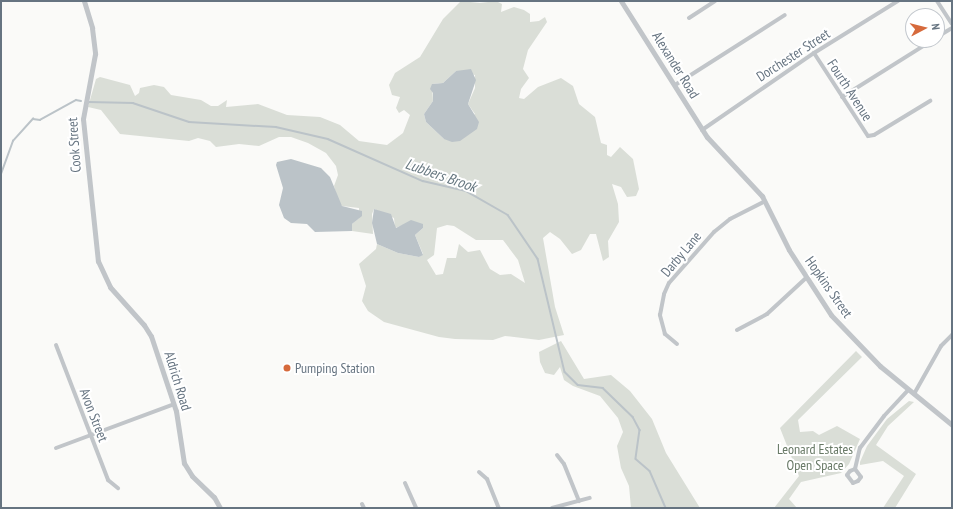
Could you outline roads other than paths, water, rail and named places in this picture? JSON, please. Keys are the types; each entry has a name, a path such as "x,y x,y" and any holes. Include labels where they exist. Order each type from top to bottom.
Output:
{"street":[{"name":"Cook Street","path":"84,1 92,28 95,54 83,119 99,265"},
{"name":"Alexander Road","path":"621,1 711,142"},
{"path":"689,18 715,1"},
{"name":"Dorchester Street","path":"702,130 814,53 898,1"},
{"path":"937,1 952,24"},
{"path":"675,85 785,15"},
{"path":"842,97 920,48"},
{"name":"Fourth Avenue","path":"814,53 869,136 930,101"},
{"name":"Hopkins Street","path":"711,142 765,201 785,243 806,278 839,325 871,358 952,425"},
{"name":"Darby Lane","path":"677,344 665,334 660,315 664,294 670,283 714,232 730,219 765,201"},
{"name":"Aldrich Road","path":"99,265 110,287 149,332 174,404 184,463 192,476 214,497 220,508"},
{"path":"737,330 766,314 806,278"},
{"path":"914,394 941,346 952,335"},
{"name":"Avon Street","path":"56,344 108,480 118,488"},
{"path":"855,469 857,455 863,444 908,390"},
{"path":"56,448 174,404"},
{"path":"557,455 564,465 579,501"},
{"path":"479,472 486,479 499,508"},
{"path":"406,484 416,508"},
{"path":"552,508 590,498"}],"waterway":[{"name":"Lubbers Brook","path":"1,174 13,141 33,119 40,120 76,100 81,101"},
{"name":"Lubbers Brook","path":"89,102 133,103 189,122 276,127 328,139 423,181 466,191 508,215 538,259 565,372 578,385 603,388 633,417 640,430 636,459 650,471 666,508"}],"place":[{"name":"Pumping Station","path":"287,368"}],"park label":[{"name":"Leonard Estates Open Space","path":"815,458"}]}
